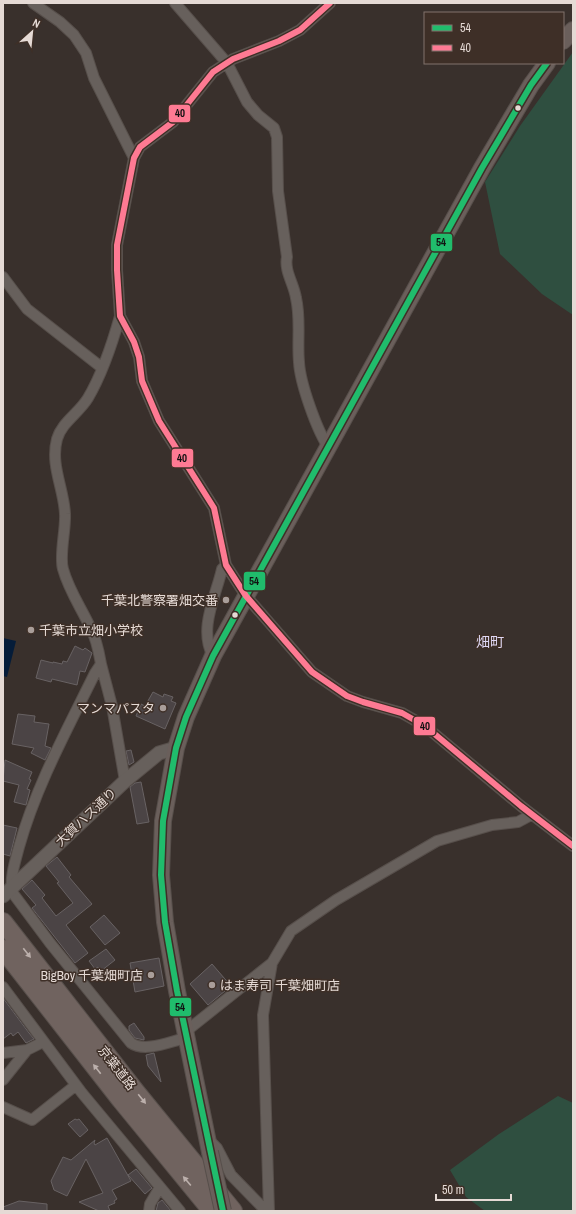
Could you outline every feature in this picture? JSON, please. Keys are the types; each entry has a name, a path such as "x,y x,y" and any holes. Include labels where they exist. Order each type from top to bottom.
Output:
{"highway":[{"name":"京葉道路","path":"3,922 145,1103 233,1211"},
{"name":"京葉道路","path":"3,949 121,1100 212,1211"}],"main road":[{"path":"223,1211 208,1145 165,922 161,875 164,821 176,748 186,717 212,656 329,448 482,168 531,85 546,64"}],"street":[{"path":"33,3 60,22 74,35 86,53 94,78 134,158"},
{"path":"175,3 227,63 247,102 258,115 274,128 277,136 278,191 286,250 285,264 296,298 299,364 311,411 323,439 329,448"},
{"path":"124,781 112,706 92,630 75,602 62,567 65,514 55,468 55,451 57,440 62,427 87,399 113,341 120,316 117,244 134,158 140,147 173,122 213,72 227,63 300,30 330,3"},
{"path":"3,276 27,309 102,367"},
{"path":"120,316 134,342 139,358 142,381 159,421 214,508 226,565 246,596 312,672 322,680 347,696 402,713 416,720 531,815 573,846"},
{"path":"212,656 209,649 207,630 212,601 222,569 226,565"},
{"path":"101,664 95,673 40,787 24,830 7,892 13,893 50,943 131,1043 138,1047 186,1035 272,963 291,931 336,900 437,841 492,825 518,822 531,815"},
{"name":"大賀ハス通り","path":"7,892 124,781 159,753 176,748"},
{"path":"563,839 573,836"},
{"path":"269,1211 263,1015 272,963"},
{"path":"3,987 76,1085 180,1211"},
{"path":"3,1053 27,1050 43,1042"},
{"path":"3,1080 27,1050"},
{"path":"3,1107 32,1120 76,1085"},
{"path":"208,1145 217,1148 231,1174 266,1211"},
{"path":"149,1211 150,1204 160,1187"}],"green space":[{"path":"573,52 573,315 542,294 500,254 485,182 520,126"},
{"path":"558,1096 573,1103 573,1211 485,1211 466,1197 450,1170 499,1134"}],"water":[{"path":"3,638 16,641 7,677 3,676"}],"building":[{"path":"75,646 83,650 85,648 92,653 85,672 80,671 77,685 52,679 51,682 36,678 41,660 62,664 63,661 67,662"},
{"path":"153,692 163,697 164,694 173,697 171,701 176,703 165,729 136,716 141,704 145,706"},
{"path":"18,714 35,716 34,722 49,724 45,746 51,748 45,760 31,753 34,748 12,744"},
{"path":"131,750 134,762 129,765 126,751"},
{"path":"5,760 32,772 29,779 31,780 27,789 30,790 26,805 14,802 19,785 3,781"},
{"path":"141,782 149,822 137,824 130,787 135,783"},
{"path":"3,825 17,828 10,856 3,854"},
{"path":"57,857 71,875 69,877 92,904 66,925 88,953 75,963 32,908 36,905 22,889 32,880 45,895 42,898 56,916 73,903 46,866"},
{"path":"104,915 120,933 105,945 90,927"},
{"path":"106,949 115,960 101,971 98,967 95,969 89,961"},
{"path":"159,958 164,986 135,992 130,963"},
{"path":"212,964 231,986 208,1005 190,984"},
{"path":"3,998 34,1039 26,1043 18,1032 13,1036 11,1033 3,1039"},
{"path":"134,1023 144,1037 144,1040 135,1038 129,1030 129,1026"},
{"path":"154,1053 161,1082 148,1066 146,1055"},
{"path":"75,1119 79,1119 88,1130 80,1137 68,1124"},
{"path":"107,1138 131,1181 112,1190 117,1199 114,1201 115,1203 108,1206 110,1211 99,1211 79,1202 103,1193 86,1159 67,1196 54,1190 51,1181 63,1157 71,1160 95,1140 95,1145"},
{"path":"136,1169 152,1188 145,1194 128,1175"},
{"path":"162,1200 171,1211 156,1211 158,1203"},
{"path":"19,1201 47,1204 47,1211 3,1211 3,1207"}],"transit line":[{"name":"40","path":"330,3 300,30 279,41 233,59 213,72 173,122 140,147 134,158 117,245 120,316 134,342 139,357 142,381 159,421 214,508 226,565 246,596 312,672 347,696 402,713 425,726 521,806 573,846"},
{"name":"54","path":"223,1211 177,991 165,922 161,875 163,821 176,748 186,717 213,656 482,168 531,85 546,64"}],"place":[{"name":"千葉北警察署畑交番","path":"226,600"},
{"name":"千葉市立畑小学校","path":"31,630"},
{"name":"マンマパスタ","path":"163,708"},
{"name":"BigBoy 千葉畑町店","path":"151,975"},
{"name":"はま寿司 千葉畑町店","path":"212,985"}],"district":[{"name":"畑町","path":"490,642"}]}
